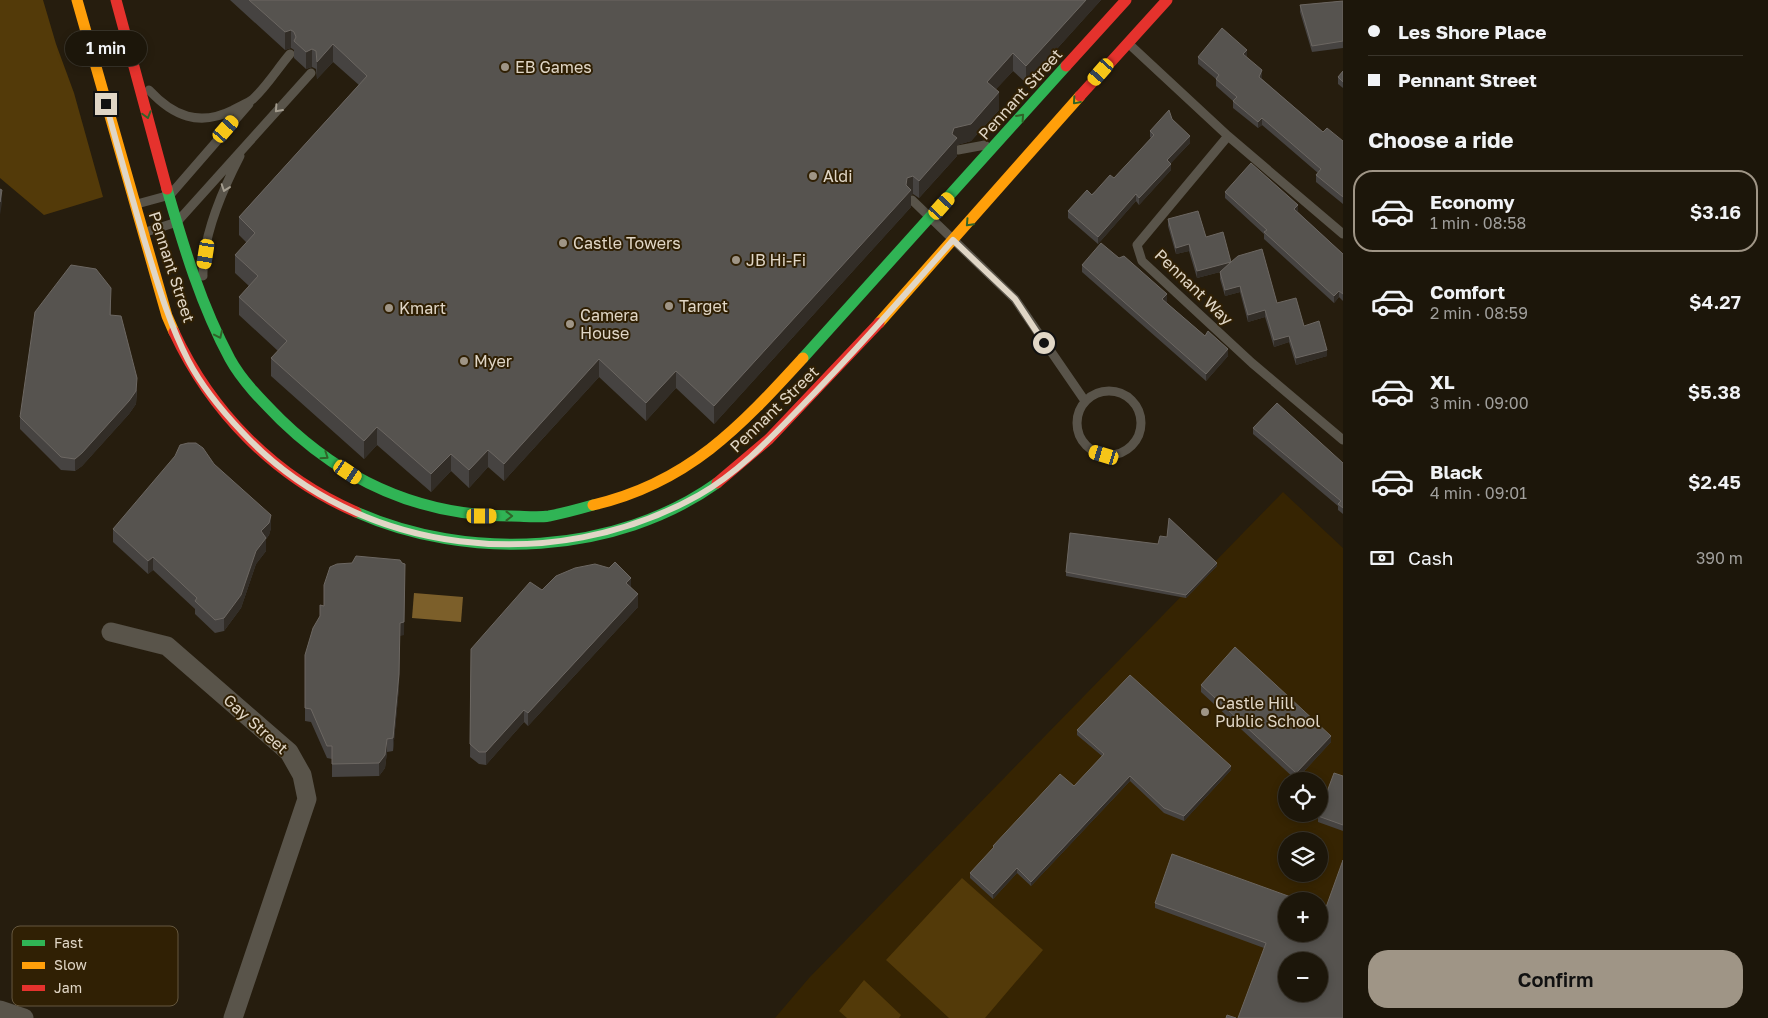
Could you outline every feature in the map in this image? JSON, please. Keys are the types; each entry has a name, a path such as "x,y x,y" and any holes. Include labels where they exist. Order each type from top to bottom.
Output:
{"main road":[{"name":"Pennant Street","path":"77,0 167,316 189,362 218,407 262,454 310,490 342,508 374,522 419,534 480,543 527,545 572,541 649,518 700,494 757,452 838,370 1127,42 1167,0"},
{"name":"Pennant Street","path":"116,0 186,256 204,304 231,361 264,403 303,441 363,482 427,507 482,516 548,516 616,500 678,473 720,443 752,414 1126,0"}],"street":[{"name":"Gay Street","path":"111,632 167,646 289,752 302,775 307,799 233,1018"},
{"path":"0,1010 24,1018"}],"lane":[{"path":"1127,42 1228,136 1343,234"},
{"path":"135,205 170,196 290,54"},
{"path":"143,233 177,222 311,73"},
{"path":"135,75 160,102 176,114 196,118 220,116 252,100"},
{"name":"Pennant Way","path":"1228,136 1137,245 1142,261 1252,363 1343,440"},
{"path":"958,150 974,148 1001,140"},
{"path":"204,304 203,272 209,236 227,182 246,144"},
{"path":"912,200 1015,299 1085,401"},
{"path":"1116,391 1126,396 1135,404 1141,419 1139,436 1133,445 1124,451 1104,455 1086,446 1077,429 1079,409 1085,401 1094,394 1116,391"}],"shaded area":[{"path":"0,0 43,0 56,44 74,93 103,197 44,215 0,178"},
{"name":"Castle Hill Public School","path":"1283,492 1343,548 1343,1018 775,1018 809,978"},
{"path":"414,593 463,597 461,622 412,618"},
{"path":"962,878 1043,950 985,1018 949,1018 886,960"},
{"path":"864,980 901,1015 899,1018 847,1018 839,1011"}],"building":[{"name":"Castle Towers","path":"249,0 1086,0 1026,66 1013,53 987,82 999,92 971,124 954,128 952,134 957,138 919,181 913,176 907,178 906,185 911,190 714,406 676,371 646,403 599,359 504,464 488,450 469,470 451,454 431,474 377,427 364,441 271,358 287,341 239,297 258,276 235,255 255,233 239,217 367,76 333,44 317,62 316,51 312,49 306,52 294,41 296,37 294,32 291,30 285,32"},
{"path":"1343,1 1343,41 1312,46 1300,5"},
{"path":"1222,28 1247,50 1243,54 1262,70 1259,77 1323,132 1327,128 1343,141 1343,197 1316,175 1321,169 1262,118 1258,122 1233,101 1237,97 1216,79 1219,75 1198,57"},
{"path":"1343,71 1343,82 1338,77"},
{"path":"1169,110 1172,119 1190,136 1167,160 1171,164 1139,198 1136,194 1098,237 1068,211 1087,190 1092,195 1110,175 1114,178 1154,135 1150,131"},
{"path":"1251,163 1298,205 1294,209 1343,254 1343,294 1339,291 1334,296 1264,232 1267,230 1225,192"},
{"path":"1198,211 1206,237 1223,232 1231,262 1197,271 1189,244 1176,248 1168,219"},
{"path":"1101,243 1119,258 1124,256 1167,294 1162,299 1205,336 1208,331 1228,349 1206,374 1082,265"},
{"path":"1262,249 1277,303 1296,298 1304,326 1319,321 1327,350 1296,358 1289,336 1274,340 1265,310 1248,315 1240,286 1225,290 1220,272 1238,256"},
{"path":"71,265 96,269 111,288 110,315 121,316 137,378 136,391 129,401 75,459 61,457 20,417 35,312"},
{"path":"1277,403 1343,463 1343,508 1338,504 1341,501 1253,428"},
{"path":"196,443 203,448 214,464 271,515 269,523 261,531 266,538 256,551 241,595 224,618 215,620 195,601 197,598 153,557 148,561 113,529 175,456 180,445"},
{"path":"1169,518 1217,563 1186,595 1066,572 1070,533 1158,544 1160,536 1167,537"},
{"path":"356,556 400,560 405,564 404,622 400,623 399,674 393,738 387,739 385,755 379,763 332,764 332,746 327,746 311,709 305,708 305,655 313,628 320,616 320,605 324,606 324,585 330,567 337,564 352,563"},
{"path":"615,562 631,578 626,583 638,594 528,713 524,710 486,752 479,752 470,744 471,649 530,582 542,590 556,576 575,568 595,564 609,568"},
{"path":"1235,647 1331,736 1295,772 1201,685"},
{"path":"1130,675 1231,766 1184,816 1164,808 1130,776 1031,882 1017,868 993,894 970,873 1060,774 1074,786 1104,754 1077,730"},
{"path":"1334,773 1343,776 1343,825 1328,820 1328,789"},
{"path":"1172,854 1278,892 1278,942 1328,942 1328,902 1343,860 1343,1018 1238,1018 1266,943 1155,903"}],"traffic: fast":[{"path":"803,358 1066,66"},
{"path":"167,189 202,297 230,359 253,391 281,420 331,461 358,478 387,491 416,502 447,510 478,514 540,517 593,505"},
{"path":"356,512 400,528 445,539 493,544 541,543 588,537 634,525 677,507 717,483"}],"traffic: slow":[{"path":"77,0 167,316 174,332"},
{"path":"879,323 1080,96"},
{"path":"593,505 627,495 685,467 734,429 803,358"}],"traffic: jam":[{"path":"116,0 167,189"},
{"path":"1066,66 1126,0"},
{"path":"1080,96 1167,0"},
{"path":"717,483 769,439 879,323"},
{"path":"174,332 189,361 207,389 226,415 248,439 299,480 326,497 356,512"}],"place":[{"name":"EB Games","path":"505,67"},
{"name":"Aldi","path":"813,176"},
{"name":"Castle Towers","path":"563,243"},
{"name":"JB Hi-Fi","path":"736,260"},
{"name":"Target","path":"669,306"},
{"name":"Kmart","path":"389,308"},
{"name":"Camera House","path":"570,324"},
{"name":"Myer","path":"464,361"},
{"name":"Castle Hill Public School","path":"1205,712"}],"route":[{"path":"106,104 124,172 167,316 189,362 218,407 262,454 310,490 342,508 374,522 419,534 480,543 527,545 572,541 649,518 700,494 757,452 838,370 953,240 1015,299 1044,343"}]}
